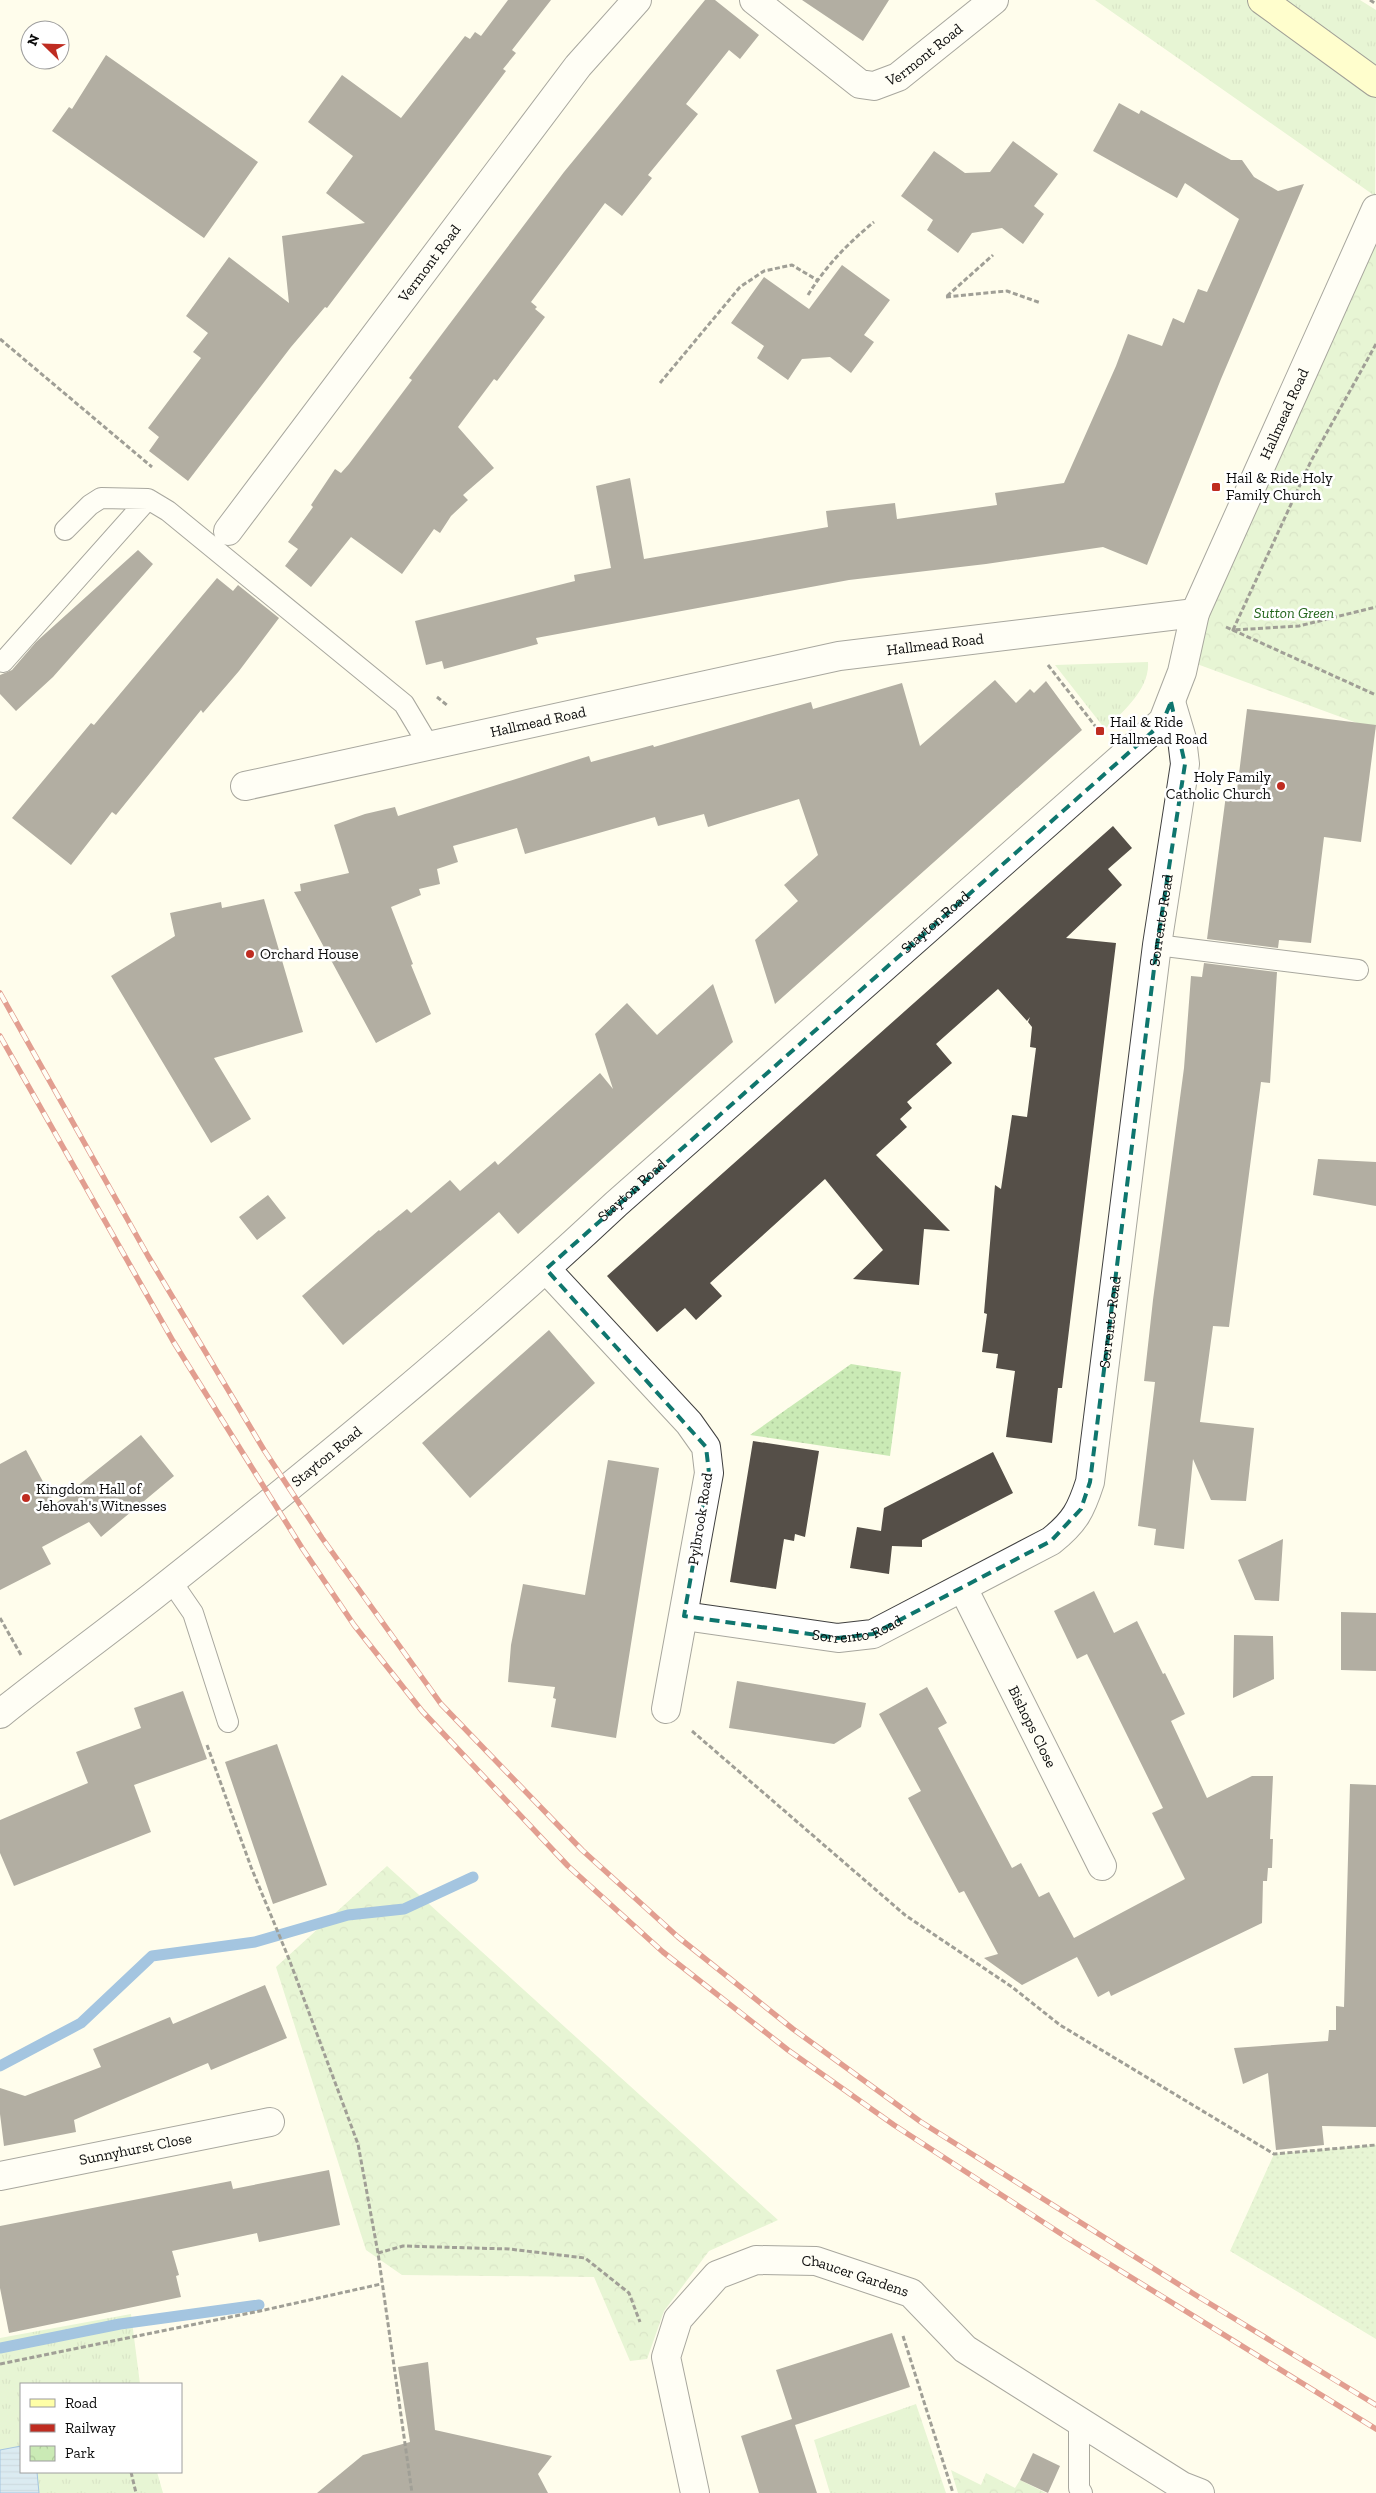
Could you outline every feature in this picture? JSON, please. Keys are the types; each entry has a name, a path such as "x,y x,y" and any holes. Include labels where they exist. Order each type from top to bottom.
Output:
{"main road":[{"path":"1262,0 1376,83"}],"street":[{"name":"Vermont Road","path":"228,531 578,66 636,0"},
{"name":"Vermont Road","path":"754,0 860,84 874,86 898,77 994,0"},
{"name":"Hallmead Road","path":"245,786 839,656 1194,613 1376,209"},
{"name":"Stayton Road","path":"0,1714 171,1581 316,1464 546,1269 616,1204 1163,721 1182,672 1194,613"},
{"name":"Sorrento Road","path":"684,1616 838,1638 873,1634 964,1588 1057,1536 1070,1526 1081,1509 1090,1482 1157,945 1185,764 1182,739 1171,702"},
{"name":"Pylbrook Road","path":"546,1269 689,1424 706,1447 709,1473 666,1709"},
{"name":"Bishops Close","path":"964,1588 1102,1866"},
{"name":"Sunnyhurst Close","path":"0,2176 270,2122"},
{"name":"Chaucer Gardens","path":"695,2493 666,2357 678,2319 716,2275 756,2260 816,2261 911,2293 965,2349 1182,2486 1200,2493"}],"lane":[{"path":"65,530 90,505 101,498 148,500 168,510 404,704 429,746"},
{"path":"3,662 148,500"},
{"path":"1157,945 1358,970"},
{"path":"171,1581 193,1613 228,1722"},
{"path":"1079,2421 1079,2488 1082,2493"}],"path":[{"path":"1370,0 1376,4"},
{"path":"808,296 818,280 851,240 874,222"},
{"path":"993,255 946,297 1007,291 1041,303"},
{"path":"660,383 740,287 764,271 792,265 818,280"},
{"path":"1233,630 1311,461 1376,344"},
{"path":"1233,630 1299,626 1376,607"},
{"path":"1194,613 1376,695"},
{"path":"1023,633 1121,759"},
{"path":"0,1618 38,1684"},
{"path":"666,1709 905,1915 1012,1987 1069,2030 1274,2154 1376,2145"},
{"path":"205,1739 358,2144 378,2253 412,2493"},
{"path":"378,2253 403,2246 413,2246 509,2249 585,2258 629,2293 645,2333 672,2341"},
{"path":"0,2364 260,2312 381,2284"},
{"path":"886,2285 953,2493"},
{"path":"131,2473 136,2493"}],"highlighted area":[{"path":"1171,702 1185,764 1157,945 1090,1482 1081,1509 1051,1541 873,1634 838,1638 684,1616 709,1473 706,1447 546,1269 1151,733 1163,721"}],"green space":[{"path":"1095,0 1251,0 1376,90 1375,196"},
{"path":"1277,0 1360,0 1376,10 1376,73"},
{"name":"Sutton Green","path":"1376,232 1376,730 1197,664 1206,609"},
{"path":"1148,662 1145,681 1140,691 1105,729 1055,665"},
{"path":"851,1364 901,1372 890,1456 750,1435"},
{"path":"387,1866 778,2220 709,2251 664,2311 647,2359 630,2361 594,2277 402,2275 366,2250 276,1967"},
{"path":"1376,2145 1376,2339 1230,2251 1274,2154"},
{"path":"131,2314 140,2383 20,2383 20,2473 157,2473 163,2493 0,2493 0,2338"},
{"path":"916,2404 946,2493 830,2493 814,2440"},
{"path":"951,2470 981,2485 986,2473 1015,2488 1020,2480 1046,2493 958,2493"}],"water":[{"path":"20,2446 20,2473 37,2473 39,2493 0,2493 0,2450"}],"building":[{"path":"508,0 551,0 512,50 516,53 503,69 506,71 327,308 325,307 291,347 188,481 149,451 159,437 148,428 201,358 193,352 208,333 186,316 229,257 289,303 282,236 365,223 326,193 353,156 308,122 342,75 401,118 465,36 470,39 475,32 481,36"},
{"path":"705,0 715,0 759,35 740,59 729,50 686,104 698,114 648,175 652,178 622,216 605,203 531,302 537,307 535,309 545,317 497,381 494,379 458,427 494,468 463,495 468,500 451,516 440,533 434,529 402,574 351,537 311,587 285,566 298,549 288,542 313,507 311,505 335,469 341,473 349,464 412,380 409,378 564,172"},
{"path":"802,0 889,0 863,41"},
{"path":"106,55 258,162 204,238 52,131 69,107 72,109"},
{"path":"1119,103 1139,114 1141,110 1231,160 1242,160 1254,177 1278,191 1304,184 1221,379 1147,565 1103,547 986,564 849,580 536,638 538,644 444,669 442,661 426,665 415,621 575,581 574,575 611,568 596,486 630,478 644,559 828,527 826,511 895,503 897,519 997,505 995,493 1064,483 1116,366 1128,334 1162,346 1173,318 1184,323 1198,289 1207,292 1239,219 1185,183 1177,198 1093,151"},
{"path":"1013,141 1058,174 1034,206 1044,214 1023,244 1002,228 972,233 958,253 927,230 933,220 901,196 934,151 965,173 990,172"},
{"path":"842,265 890,300 864,335 874,342 851,373 830,357 802,359 788,380 757,358 764,346 731,323 764,277 809,309"},
{"path":"138,550 153,564 53,677 16,711 0,694 0,675 12,670 36,642"},
{"path":"217,578 233,591 238,585 279,618 239,671 203,713 201,710 116,815 112,812 71,865 12,818 91,723 94,725"},
{"path":"995,680 1016,703 1030,689 1034,693 1046,681 1082,730 775,1004 755,940 798,901 784,885 818,855 799,799 708,827 704,814 658,826 655,817 525,854 517,828 453,846 458,862 437,869 440,884 419,889 421,895 391,907 413,964 411,965 431,1014 376,1043 294,892 301,891 300,884 349,873 334,825 365,814 395,807 398,816 589,756 591,762 653,745 654,747 811,702 813,709 902,683 920,746"},
{"path":"1247,709 1376,725 1361,842 1324,837 1311,943 1279,940 1278,948 1207,939 1226,795 1236,798"},
{"path":"1113,826 1132,848 1108,869 1122,885 1066,938 1116,943 1062,1388 1058,1388 1052,1443 1006,1437 1015,1371 996,1368 998,1354 982,1352 987,1314 984,1313 995,1185 1001,1189 1012,1115 1027,1117 1036,1048 1030,1047 1032,1027 1028,1022 1030,1017 1027,1021 998,989 936,1044 952,1063 907,1102 912,1108 900,1119 907,1127 876,1155 950,1231 924,1229 919,1285 853,1279 883,1250 825,1179 710,1283 722,1296 696,1320 685,1308 657,1332 607,1276"},
{"path":"264,899 303,1032 214,1058 251,1119 211,1143 111,976 175,936 170,913 221,902 222,908"},
{"path":"1204,963 1277,972 1270,1083 1261,1082 1229,1327 1213,1326 1200,1422 1254,1428 1246,1501 1211,1500 1193,1459 1184,1549 1154,1545 1156,1529 1138,1526 1155,1382 1144,1381 1153,1300 1184,1068 1191,976 1202,977"},
{"path":"713,984 733,1042 518,1234 499,1212 343,1345 302,1296 379,1230 407,1209 411,1213 450,1180 460,1191 495,1161 498,1165 600,1073 613,1089 595,1034 627,1003 657,1035"},
{"path":"1318,1159 1376,1162 1376,1206 1313,1195"},
{"path":"268,1195 286,1218 257,1240 239,1217"},
{"path":"549,1330 595,1383 470,1498 422,1443"},
{"path":"141,1435 174,1476 101,1537 89,1522 42,1547 51,1564 0,1590 0,1464 26,1450 55,1504"},
{"path":"753,1441 819,1451 805,1537 795,1534 794,1541 784,1539 776,1589 730,1582"},
{"path":"993,1452 1013,1493 922,1540 922,1547 892,1546 889,1574 850,1568 857,1527 881,1531 884,1508"},
{"path":"608,1460 659,1468 616,1738 551,1727 556,1699 553,1698 555,1687 508,1682 511,1645 523,1584 585,1595"},
{"path":"1283,1539 1279,1601 1255,1600 1238,1560"},
{"path":"1094,1591 1114,1633 1137,1621 1185,1714 1171,1721 1207,1798 1252,1776 1273,1776 1270,1839 1273,1839 1272,1868 1268,1868 1267,1881 1263,1881 1262,1923 1111,1996 1109,1991 1098,1997 1077,1957 1022,1985 984,1958 998,1954 964,1891 959,1893 908,1798 921,1791 879,1714 927,1687 947,1723 938,1728 1012,1868 1021,1863 1039,1897 1049,1892 1074,1938 1185,1879 1152,1813 1163,1808 1087,1654 1077,1659 1054,1611"},
{"path":"1341,1612 1376,1613 1376,1671 1341,1670"},
{"path":"1234,1635 1273,1636 1274,1679 1233,1698"},
{"path":"737,1681 866,1703 861,1727 834,1744 729,1728"},
{"path":"183,1691 207,1759 134,1785 151,1832 14,1886 0,1853 0,1820 88,1783 76,1752 141,1728 134,1708"},
{"path":"277,1744 327,1885 273,1904 225,1762"},
{"path":"1350,1784 1376,1785 1376,2127 1322,2126 1324,2145 1276,2150 1268,2073 1243,2084 1234,2048 1328,2041 1329,2030 1336,2030 1336,2006 1344,2007"},
{"path":"265,1985 287,2038 211,2070 208,2063 74,2120 76,2132 4,2146 0,2114 0,2088 25,2096 101,2067 93,2049 170,2017 173,2024"},
{"path":"329,2170 340,2225 259,2242 257,2233 172,2251 179,2275 176,2276 181,2297 9,2333 0,2288 0,2226 231,2181 233,2189"},
{"path":"892,2333 910,2387 795,2425 817,2493 759,2493 741,2436 792,2419 776,2370"},
{"path":"428,2362 435,2430 552,2456 538,2474 548,2493 317,2493 363,2455 410,2442 398,2367"},
{"path":"1033,2453 1060,2466 1048,2493 1020,2480"}],"waterway":[{"path":"0,2066 81,2023 152,1956 255,1942 348,1915 404,1909 473,1877"},
{"path":"0,2348 120,2324 259,2305"}],"railway":[{"path":"0,993 148,1256 264,1450 322,1538 441,1704 582,1850 678,1937 793,2029 921,2122 1194,2294 1376,2405"},
{"path":"0,1036 173,1341 302,1548 354,1625 422,1711 568,1866 663,1952 788,2050 894,2125 1066,2237 1376,2429"}],"place":[{"name":"Hail & Ride Holy Family Church","path":"1216,487"},
{"name":"Hail & Ride Hallmead Road","path":"1100,731"},
{"name":"Holy Family Catholic Church","path":"1281,786"},
{"name":"Orchard House","path":"250,954"},
{"name":"Kingdom Hall of Jehovah's Witnesses","path":"26,1498"}]}
